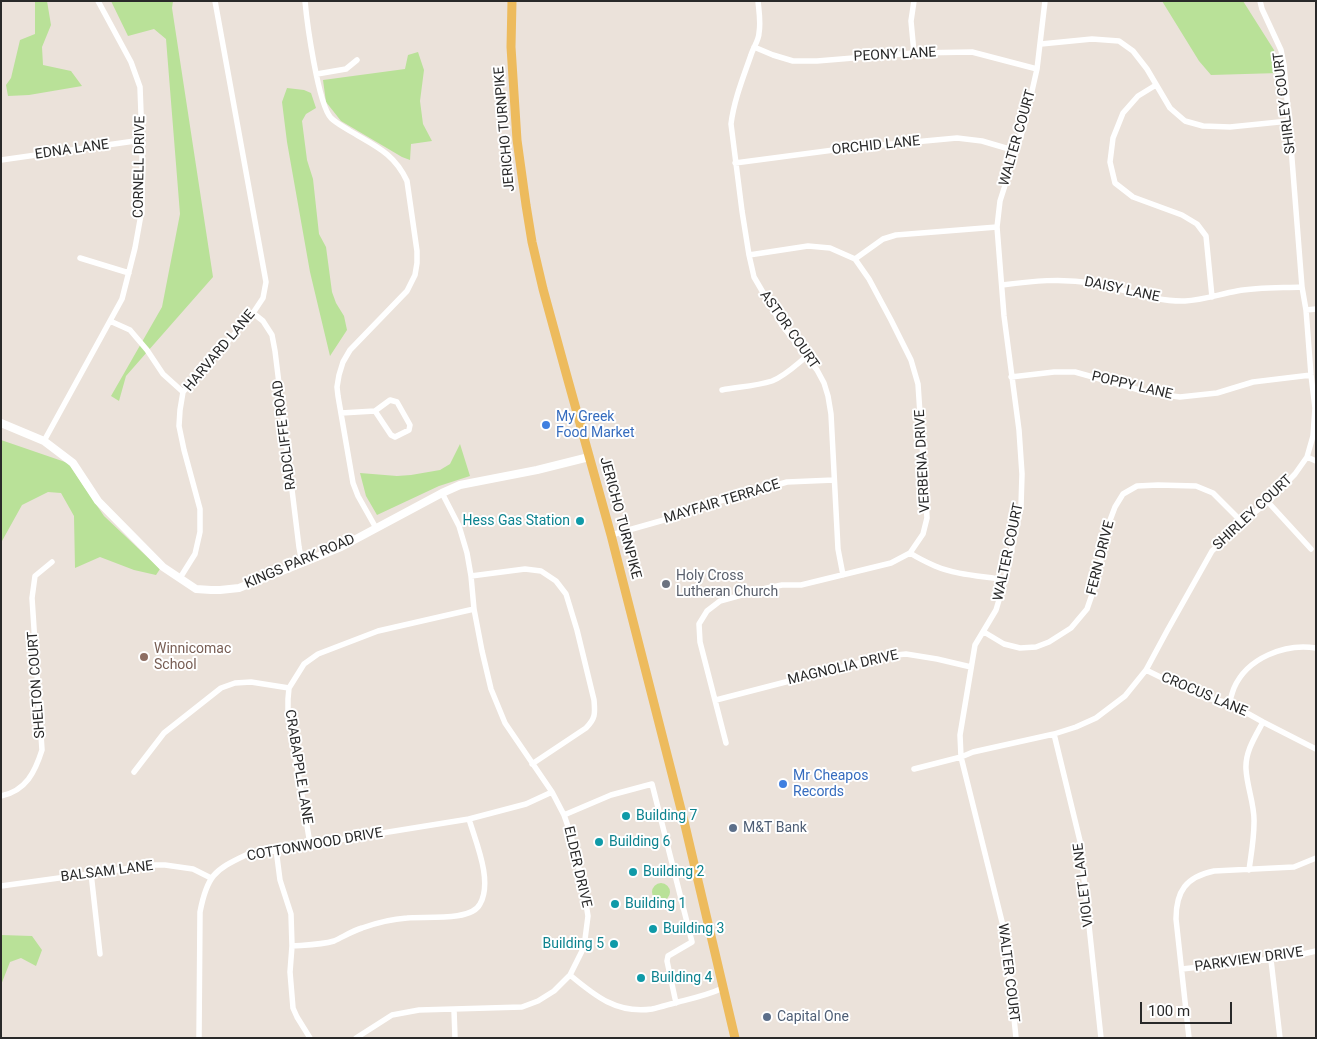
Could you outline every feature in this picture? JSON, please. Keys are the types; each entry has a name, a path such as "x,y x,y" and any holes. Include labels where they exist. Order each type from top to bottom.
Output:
{"main road":[{"name":"JERICHO TURNPIKE","path":"512,1 511,47 514,112 519,161 532,242 543,289 611,535 684,821 735,1038"}],"street":[{"name":"CORNELL DRIVE","path":"44,440 122,299 135,248 142,209 140,87 131,62 98,1"},
{"name":"HARVARD LANE","path":"180,578 195,554 200,532 200,508 179,426 183,392 253,313 263,298 266,282 215,1"},
{"path":"305,1 318,84 327,112 331,118 386,152 402,171 407,181 417,251 415,275 407,291 350,350 343,362 337,387 353,483 376,528"},
{"name":"ASTOR COURT","path":"758,1 760,15 759,35 733,110 731,124 735,163 754,277 782,325 817,370 828,396 831,414 838,549 844,574"},
{"path":"914,1 910,21 914,53"},
{"name":"WALTER COURT","path":"1016,1038 1006,938 961,757 960,735 975,645 996,610 1006,580 1021,506 1022,474 1019,430 1011,377 997,227 1000,201 1024,126 1037,69 1045,1"},
{"name":"SHIRLEY COURT","path":"914,769 973,752 1054,734 1076,727 1096,718 1125,696 1146,670 1212,551 1242,522 1268,502 1296,474 1306,457 1313,436 1315,408 1310,375 1306,310 1302,287 1284,65 1281,50 1260,1"},
{"path":"1041,44 1092,39 1119,42 1133,51 1147,69 1170,108 1184,121 1203,126 1230,127 1289,120"},
{"name":"PEONY LANE","path":"754,47 794,61 817,61 914,53 972,52 1037,69"},
{"path":"317,74 346,69 357,60"},
{"path":"1156,85 1138,96 1123,113 1113,138 1110,162 1115,183 1133,197 1182,215 1197,224 1206,236 1212,297"},
{"name":"ORCHID LANE","path":"735,163 849,148 958,138 982,141 1016,151"},
{"name":"EDNA LANE","path":"1,160 142,140"},
{"path":"749,255 808,246 830,248 855,259 883,239 896,236 997,227"},
{"path":"80,258 129,273"},
{"name":"VERBENA DRIVE","path":"855,259 869,279 891,320 911,360 918,384 927,518 922,534 910,552"},
{"name":"DAISY LANE","path":"1002,285 1065,279 1094,283 1151,298 1185,301 1238,291 1302,287"},
{"path":"1306,310 1316,309"},
{"name":"RADCLIFFE ROAD","path":"253,313 263,322 272,335 298,547 302,563"},
{"path":"110,320 130,330 147,350 162,374 183,392"},
{"path":"722,390 773,380 790,370 807,356"},
{"name":"POPPY LANE","path":"1011,377 1054,372 1075,372 1150,393 1180,397 1217,393 1253,382 1310,375"},
{"path":"341,413 375,411 390,400 397,402 410,425 408,430 393,437 389,434 375,411"},
{"name":"KINGS PARK ROAD","path":"1,423 44,440 73,463 98,501 163,567 196,589 220,590 239,588 341,547 442,493 460,486 589,457"},
{"path":"1306,457 1316,461"},
{"name":"MAYFAIR TERRACE","path":"611,535 787,482 834,480"},
{"name":"FERN DRIVE","path":"984,632 1004,644 1020,648 1049,642 1071,628 1087,609 1096,583 1109,523 1115,507 1122,494 1137,486 1196,486 1212,493 1242,522"},
{"name":"ELDER DRIVE","path":"356,1038 392,1015 419,1010 522,1007 538,1002 554,991 570,975 584,947 588,916 583,885 564,815 552,792 505,723 491,689 474,609 467,553 459,526 442,493"},
{"path":"1268,502 1311,549"},
{"path":"726,743 700,642 699,624 707,611 720,601 767,588 782,585 801,585 891,563 910,552 936,567 1006,580"},
{"name":"SHELTON COURT","path":"1,796 8,795 25,784 37,767 42,750 32,598 35,576 52,562"},
{"path":"471,576 525,569 541,571 556,581 566,594 577,630 594,700 595,712 593,721 586,728 532,764"},
{"path":"134,772 164,733 221,688 235,683 251,682 289,688 304,664 318,654 378,631 474,609"},
{"path":"1229,703 1234,687 1246,671 1266,655 1290,647 1307,646 1316,648"},
{"name":"MAGNOLIA DRIVE","path":"716,700 886,656 906,654 971,667"},
{"name":"CROCUS LANE","path":"1146,670 1199,696 1229,703 1316,748"},
{"name":"CRABAPPLE LANE","path":"289,688 288,711 310,844"},
{"path":"1249,870 1254,823 1246,767 1251,744 1263,722"},
{"name":"VIOLET LANE","path":"1054,734 1080,840 1101,1038"},
{"path":"564,815 611,795 652,784 692,942 668,956 667,961 676,1003"},
{"name":"COTTONWOOD DRIVE","path":"211,878 227,864 246,855 470,819 526,804 552,792"},
{"path":"292,946 333,941 361,928 381,922 407,918 442,918 468,914 480,906 485,888 484,869 470,819"},
{"path":"276,849 280,880 291,914 292,946 290,972 293,1008 310,1038"},
{"path":"1189,1038 1176,919 1178,897 1185,885 1202,874 1294,867 1316,858"},
{"name":"BALSAM LANE","path":"1,886 153,865 193,869 211,878"},
{"path":"92,873 100,954"},
{"path":"199,1038 200,912 204,893 211,878"},
{"name":"PARKVIEW DRIVE","path":"1182,969 1272,960 1316,951"},
{"path":"1272,960 1280,1038"},
{"path":"570,975 602,999 624,1009 637,1010 676,1003 711,994 722,988"},
{"path":"454,1010 455,1038"}],"green space":[{"path":"35,1 47,1 51,25 42,47 43,65 71,71 82,86 29,95 8,96 6,85 11,78 20,40 35,34"},
{"path":"111,1 173,1 172,8 213,277 126,376 119,401 111,396 162,307 180,214 166,39 154,29 128,36"},
{"path":"1162,1 1243,1 1274,50 1279,73 1211,75 1199,61"},
{"path":"418,52 424,70 420,101 423,124 432,141 411,144 410,160 341,121 326,102 323,80 405,69 408,55"},
{"path":"287,88 304,90 311,93 316,108 306,114 302,121 307,160 313,179 319,234 326,247 332,292 344,316 347,330 330,356 310,272 287,142 282,102"},
{"path":"1,440 68,463 104,516 160,569 156,575 134,570 100,557 75,568 74,516 61,493 48,492 22,505 2,541 1,549"},
{"path":"460,444 470,476 439,486 377,515 366,496 360,473 397,476 440,470 450,464"},
{"path":"661,883 667,886 670,892 667,898 661,901 655,898 652,892 655,886"},
{"path":"1,935 32,936 42,950 36,966 21,958 10,962 1,985"}],"place":[{"name":"My Greek Food Market","path":"546,425"},
{"name":"Hess Gas Station","path":"580,521"},
{"name":"Holy Cross Lutheran Church","path":"666,584"},
{"name":"Winnicomac School","path":"144,657"},
{"name":"Mr Cheapos Records","path":"783,784"},
{"name":"Building 7","path":"626,816"},
{"name":"M&T Bank","path":"733,828"},
{"name":"Building 6","path":"599,842"},
{"name":"Building 2","path":"633,872"},
{"name":"Building 1","path":"615,904"},
{"name":"Building 3","path":"653,929"},
{"name":"Building 5","path":"614,944"},
{"name":"Building 4","path":"641,978"},
{"name":"Capital One","path":"767,1017"}]}
